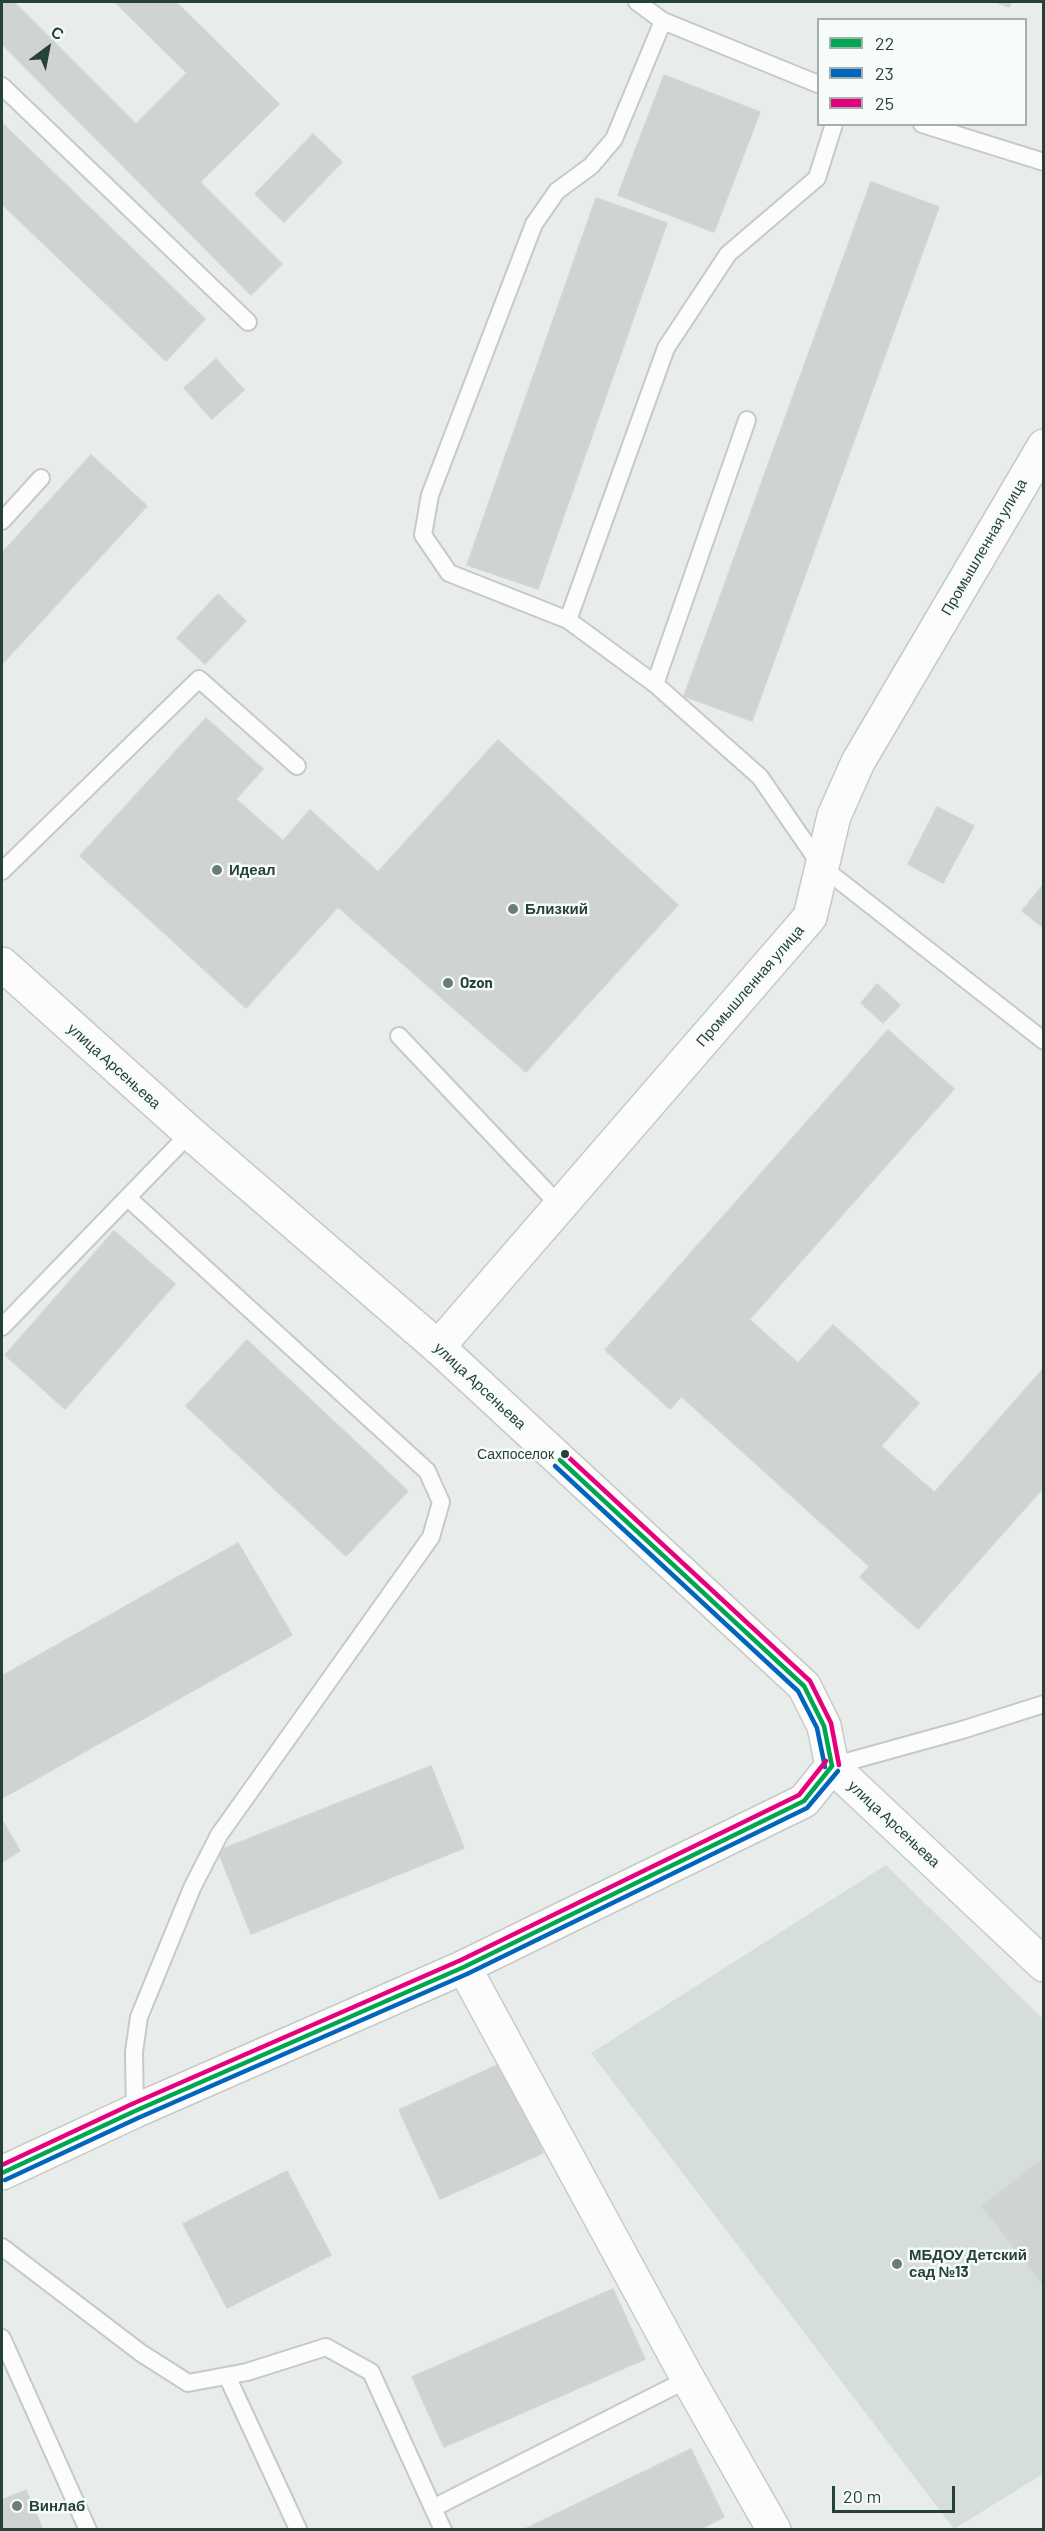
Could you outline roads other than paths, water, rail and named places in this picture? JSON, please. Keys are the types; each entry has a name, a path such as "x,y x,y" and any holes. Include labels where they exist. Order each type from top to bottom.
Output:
{"street":[{"name":"Промышленная улица","path":"438,1347 810,917 834,816 858,762 1044,446"},
{"name":"улица Арсеньева","path":"2,964 190,1133 438,1347 804,1686 824,1726 832,1766 1044,1965"},
{"path":"2,2173 135,2111 464,1967 804,1801 832,1766"},
{"path":"464,1967 688,2379 774,2529"}],"lane":[{"path":"637,2 663,21 817,83"},
{"path":"663,21 614,139 591,166 556,191 534,224 430,495 423,535 449,573 568,620 655,684 760,777 822,867 1044,1041"},
{"path":"2,86 248,322"},
{"path":"568,620 666,348 728,254 817,178 833,126"},
{"path":"928,126 1044,162"},
{"path":"655,684 747,420"},
{"path":"2,521 41,478"},
{"path":"2,871 199,679 297,766"},
{"path":"399,1036 560,1206"},
{"path":"2,1327 190,1133"},
{"path":"128,1198 427,1471 441,1502 432,1537 219,1835 192,1888 139,2018 134,2052 135,2111"},
{"path":"832,1766 962,1730 1044,1704"},
{"path":"2,2247 141,2353 188,2383 247,2372 326,2347 370,2372 443,2529"},
{"path":"2,2338 88,2529"},
{"path":"227,2376 298,2529"},
{"path":"433,2508 688,2379"}],"place":[{"name":"Идеал","path":"217,870"},
{"name":"Близкий","path":"513,909"},
{"name":"Ozon","path":"448,983"},
{"name":"Сахпоселок","path":"565,1454"},
{"name":"МБДОУ Детский сад №13","path":"897,2264"},
{"name":"Винлаб","path":"17,2506"}]}
